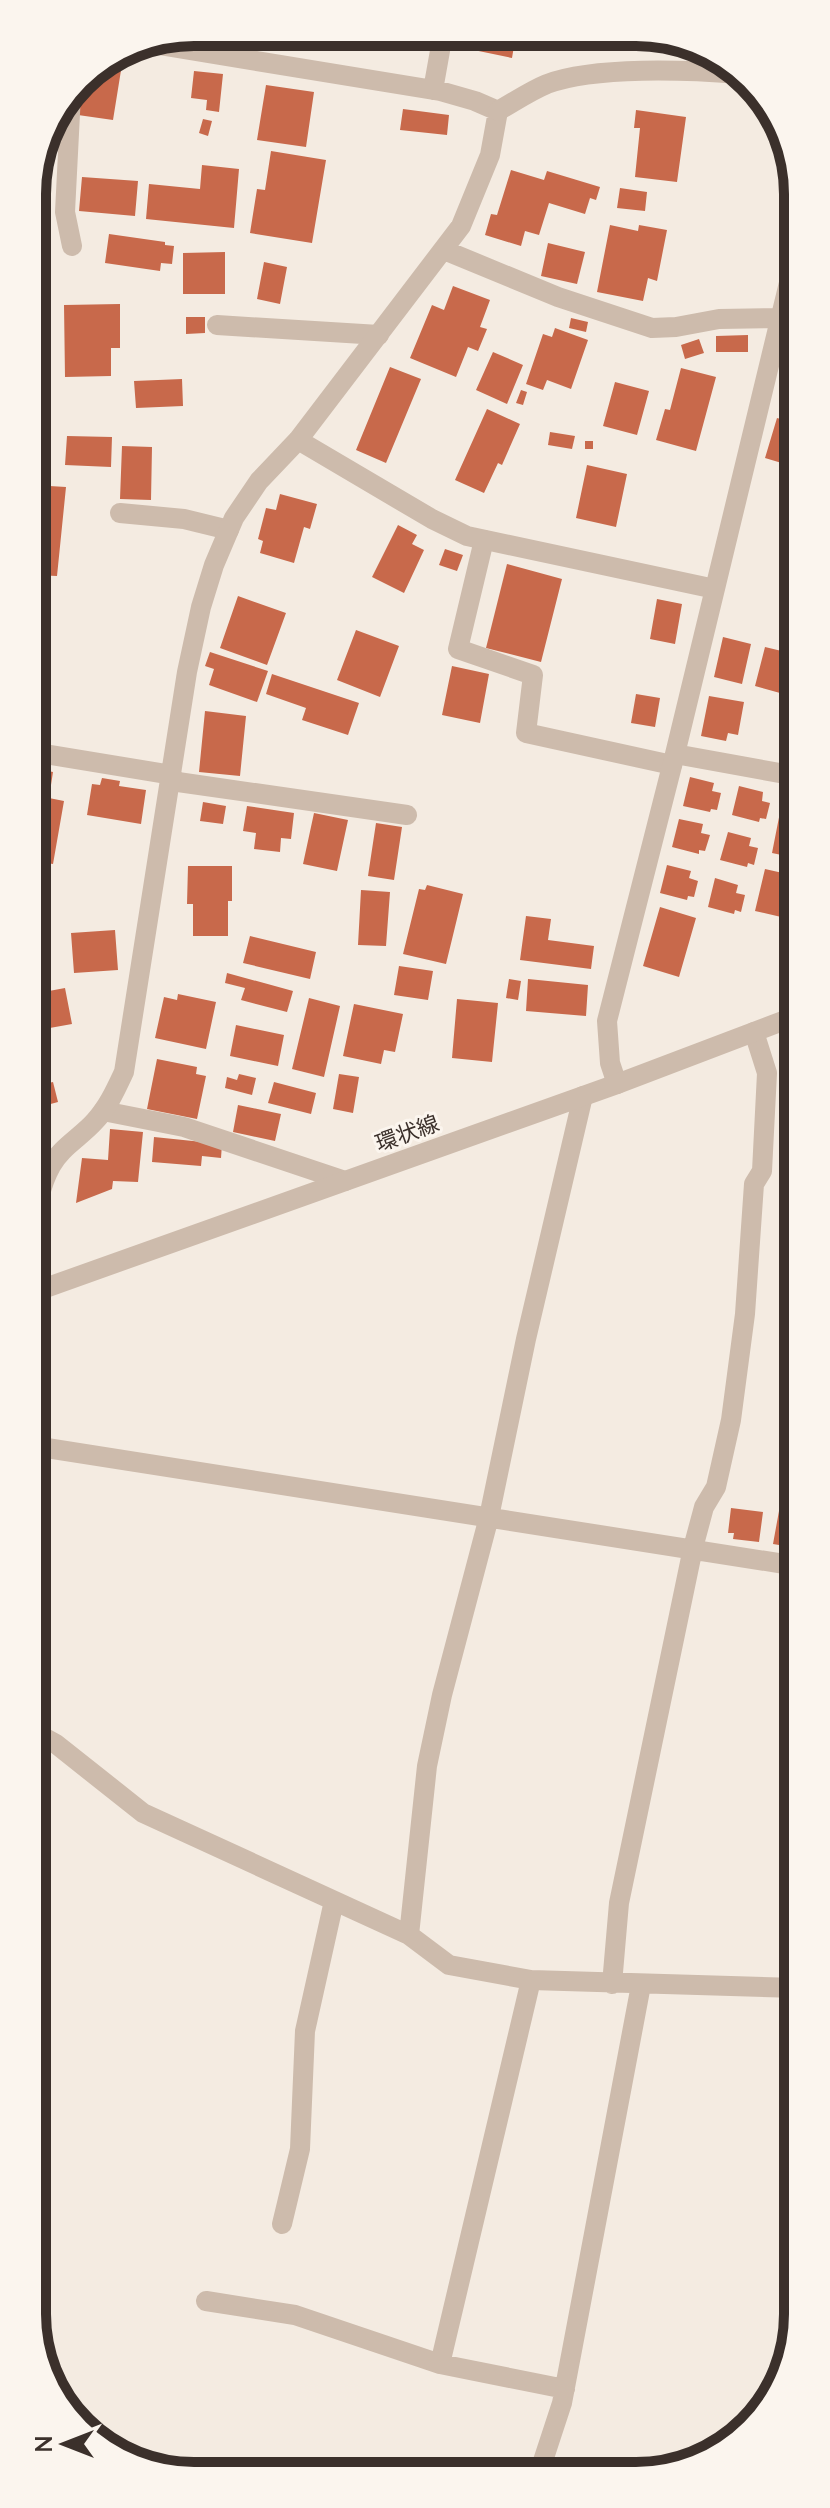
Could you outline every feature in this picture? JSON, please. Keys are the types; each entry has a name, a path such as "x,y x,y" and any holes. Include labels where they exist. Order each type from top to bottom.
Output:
{"street":[{"path":"228,55 229,46"},
{"path":"433,90 441,46"},
{"path":"174,47 433,90 475,101 498,111"},
{"path":"498,111 548,84 588,76 689,70 719,72"},
{"path":"46,1172 103,1111 124,1072 187,672 214,565 229,530 259,481 298,440 461,226 490,155 498,111"},
{"path":"70,114 65,212 72,246"},
{"path":"444,250 558,297 652,328 719,319 781,318"},
{"path":"617,1084 610,1063 607,1021 784,305"},
{"path":"217,325 379,335"},
{"path":"298,440 432,519 467,536 715,589"},
{"path":"120,513 184,519 229,530"},
{"path":"484,540 458,649 533,675 526,733 674,760 784,774"},
{"path":"46,754 171,778 407,815"},
{"name":"環状線","path":"46,1288 617,1084 784,1021"},
{"path":"612,1984 619,1903 693,1548 704,1507 716,1487 731,1420 745,1314 754,1184 762,1171 767,1073 754,1032"},
{"path":"409,1935 427,1766 442,1695 489,1517 526,1339 583,1096"},
{"path":"103,1111 184,1127 345,1181"},
{"path":"46,1448 784,1564"},
{"path":"46,1739 143,1813 409,1935 449,1965 531,1980 784,1988"},
{"path":"282,2224 300,2149 305,2031 334,1901"},
{"path":"440,2364 531,1980"},
{"path":"543,2462 565,2389 641,1985"},
{"path":"206,2301 295,2315 440,2364 565,2389"}],"building":[{"path":"464,46 514,46 512,58"},
{"path":"122,65 113,120 78,115 81,99 89,89"},
{"path":"194,71 223,74 219,112 206,110 207,100 191,98"},
{"path":"266,85 314,92 306,147 257,140"},
{"path":"403,109 449,115 447,135 400,130"},
{"path":"636,110 686,117 677,182 635,177 640,128 634,128"},
{"path":"203,119 212,121 208,136 199,133"},
{"path":"271,151 326,160 312,243 250,233 257,189 265,190"},
{"path":"202,165 239,169 234,228 146,219 149,184 200,189"},
{"path":"511,170 544,180 547,171 600,187 596,200 590,198 585,214 549,203 539,235 525,231 521,246 485,235 491,214 497,215"},
{"path":"82,177 138,181 135,216 79,211"},
{"path":"620,188 647,192 645,211 617,208"},
{"path":"46,199 51,219 46,220"},
{"path":"610,225 638,231 639,225 667,230 657,281 648,278 643,301 597,292"},
{"path":"109,234 174,246 172,264 161,263 160,271 105,263"},
{"path":"548,243 585,252 577,284 541,276"},
{"path":"46,247 50,276 46,277"},
{"path":"225,252 225,294 183,294 183,253"},
{"path":"264,262 287,267 280,304 257,299"},
{"path":"453,286 490,300 480,327 487,329 478,351 468,347 456,377 410,358 432,305 444,310"},
{"path":"120,304 120,348 111,348 111,376 65,377 64,305"},
{"path":"46,306 50,306 51,325 46,326"},
{"path":"186,317 205,317 205,333 186,334"},
{"path":"571,318 588,322 586,332 569,328"},
{"path":"555,328 588,340 571,389 547,380 543,390 526,384 543,334 552,337"},
{"path":"748,335 748,352 716,352 716,336"},
{"path":"699,339 704,353 685,359 681,345"},
{"path":"493,352 523,365 507,404 476,390"},
{"path":"390,367 421,379 386,463 356,450"},
{"path":"681,368 716,377 696,451 656,440 665,409 670,410"},
{"path":"182,379 183,406 136,408 134,381"},
{"path":"615,382 649,391 637,435 603,426"},
{"path":"521,390 527,392 523,405 516,403"},
{"path":"487,409 520,424 502,465 498,463 484,493 455,480"},
{"path":"777,418 784,420 784,464 765,458"},
{"path":"550,432 575,436 572,449 548,445"},
{"path":"67,436 112,437 111,467 65,465"},
{"path":"585,441 593,441 593,449 585,449"},
{"path":"122,446 152,447 151,500 120,499"},
{"path":"587,465 627,474 616,527 576,518"},
{"path":"46,486 66,487 57,576 46,576"},
{"path":"280,494 317,504 310,529 304,527 294,563 260,553 263,541 258,539 266,508 276,510"},
{"path":"398,525 417,535 412,544 424,550 404,593 372,577"},
{"path":"445,549 463,555 457,571 439,565"},
{"path":"507,564 562,579 541,662 486,648"},
{"path":"238,596 286,613 267,665 220,648"},
{"path":"657,599 682,604 675,644 650,639"},
{"path":"356,630 399,646 380,697 337,680"},
{"path":"723,637 751,644 742,684 714,677"},
{"path":"765,647 784,652 784,677 780,693 755,686"},
{"path":"210,652 268,671 257,702 209,685 214,669 205,666"},
{"path":"452,666 489,674 480,723 442,715"},
{"path":"272,674 359,703 348,735 302,720 306,708 266,694"},
{"path":"636,694 660,698 655,727 631,723"},
{"path":"709,696 744,702 738,735 728,733 726,741 701,736"},
{"path":"205,711 246,716 240,776 199,772"},
{"path":"46,771 53,772 49,798 64,801 53,864 46,863"},
{"path":"690,777 714,783 712,791 721,793 717,810 711,809 710,812 683,806"},
{"path":"102,778 120,781 119,786 146,790 141,824 87,815 92,784 100,785"},
{"path":"739,786 763,792 762,801 770,803 766,819 760,818 759,822 732,815"},
{"path":"203,802 226,806 223,824 200,821"},
{"path":"782,802 784,802 784,856 772,853"},
{"path":"247,806 294,813 291,839 281,838 280,852 254,849 256,833 243,831"},
{"path":"314,813 348,820 337,871 303,864"},
{"path":"679,819 703,824 701,833 710,835 705,851 699,850 699,854 672,847"},
{"path":"376,823 402,827 394,880 368,876"},
{"path":"728,832 751,838 749,846 758,848 754,865 748,863 747,867 720,860"},
{"path":"667,865 691,871 689,878 698,881 694,897 688,896 687,900 660,893"},
{"path":"188,866 232,866 228,936 193,936 193,904 187,904"},
{"path":"765,869 784,873 784,918 755,911"},
{"path":"715,878 738,885 736,893 745,895 741,912 735,910 734,914 708,907"},
{"path":"427,885 463,894 446,964 403,954 419,889 425,890"},
{"path":"361,890 390,892 386,946 358,945"},
{"path":"660,907 696,918 679,977 643,966"},
{"path":"526,916 551,919 548,940 594,946 591,969 520,960"},
{"path":"115,930 118,970 74,973 71,933"},
{"path":"250,936 316,952 310,979 243,963"},
{"path":"399,966 433,971 428,1000 394,995"},
{"path":"227,973 293,991 287,1012 241,1000 245,988 225,983"},
{"path":"509,979 521,981 518,1000 506,998"},
{"path":"528,979 588,985 586,1016 526,1011"},
{"path":"65,988 72,1024 46,1029 46,992"},
{"path":"178,994 216,1002 206,1049 155,1038 164,997 177,1000"},
{"path":"309,998 340,1006 324,1077 292,1069"},
{"path":"457,999 498,1003 492,1062 452,1058"},
{"path":"354,1004 403,1014 395,1052 384,1050 381,1064 343,1056"},
{"path":"236,1025 284,1035 278,1066 230,1056"},
{"path":"157,1059 197,1067 196,1074 206,1076 197,1119 147,1109"},
{"path":"239,1074 256,1078 252,1095 225,1088 227,1077 237,1080"},
{"path":"339,1074 359,1077 353,1113 333,1109"},
{"path":"53,1082 58,1102 47,1105 51,1121 46,1122 46,1084"},
{"path":"274,1082 316,1093 311,1114 268,1103"},
{"path":"784,1082 784,1163 782,1163"},
{"path":"238,1105 281,1114 275,1141 233,1132"},
{"path":"110,1129 143,1132 138,1182 113,1181 112,1189 76,1203 82,1158 108,1160"},
{"path":"154,1137 222,1144 221,1158 202,1156 201,1166 152,1162"},
{"path":"783,1489 784,1546 773,1544"},
{"path":"731,1508 763,1512 759,1542 733,1539 734,1533 728,1533"}]}
